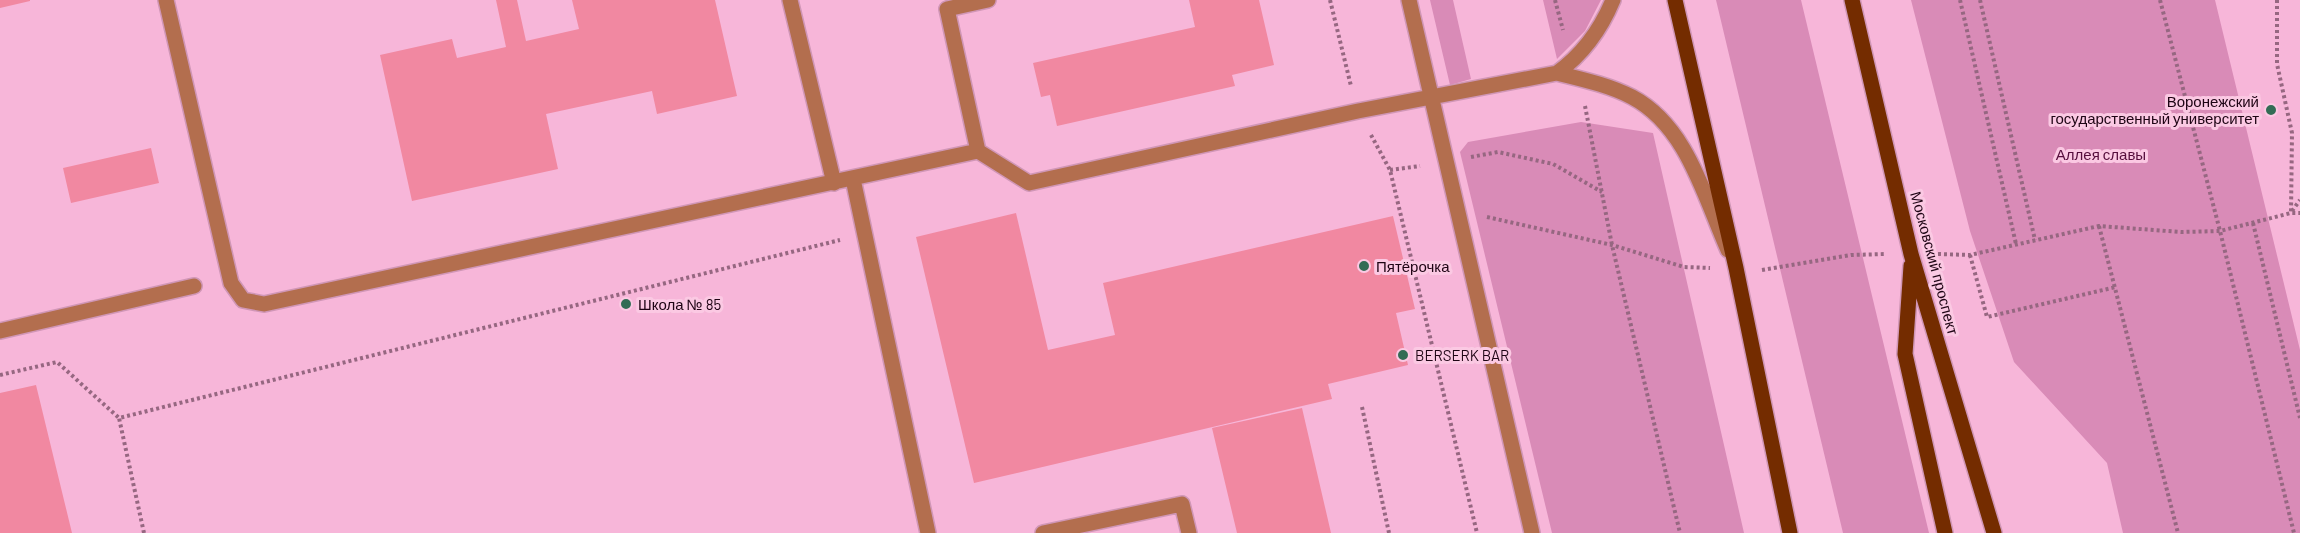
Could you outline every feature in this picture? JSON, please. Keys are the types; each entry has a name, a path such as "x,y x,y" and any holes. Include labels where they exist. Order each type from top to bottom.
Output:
{"main road":[{"path":"1675,0 1736,268 1790,533"},
{"name":"Московский проспект","path":"1852,0 1911,254 1994,533"},
{"path":"1911,254 1905,354 1945,533"}],"street":[{"path":"166,0 231,283 243,300 264,304 978,151 1029,183 1358,111 1557,73 1631,96 1661,117 1683,148 1736,268"},
{"path":"790,0 834,183"},
{"path":"978,151 947,9 988,0"},
{"path":"1409,0 1532,533"},
{"path":"1557,73 1572,62 1604,22 1613,0"},
{"path":"853,178 928,533"},
{"path":"0,331 194,286"},
{"path":"1043,533 1182,504 1189,533"}],"path":[{"path":"1330,0 1358,111 1390,170 1477,533"},
{"path":"1555,0 1572,62"},
{"path":"1960,0 2016,244 2099,226 2181,232 2220,231 2291,213 2300,213"},
{"path":"1980,0 2035,240"},
{"path":"2160,0 2220,231 2294,533"},
{"path":"2277,0 2277,64 2292,133 2291,213"},
{"path":"1579,78 1612,245 1680,533"},
{"path":"1390,170 1498,152 1553,164 1602,192"},
{"path":"2291,213 2300,200"},
{"path":"2253,223 2300,418"},
{"path":"2099,226 2178,533"},
{"path":"119,418 865,234"},
{"path":"1970,255 1987,317 2116,287"},
{"path":"0,375 57,362 119,418 144,533"},
{"path":"1362,407 1389,533"}],"green space":[{"path":"1430,0 1453,0 1471,79 1450,85"},
{"path":"1543,0 1601,0 1585,31 1557,59"},
{"path":"1716,0 1801,0 1929,533 1843,533"},
{"name":"Аллея славы","path":"1911,0 2215,0 2300,350 2300,533 2123,533 2107,463 2014,362 1970,231"},
{"path":"1581,122 1653,133 1744,533 1552,533 1460,152 1468,142"}],"building":[{"path":"0,0 30,0 30,1 0,8"},
{"path":"496,0 517,0 526,41 579,29 572,0 715,0 737,96 657,114 652,91 546,114 558,169 412,201 380,55 452,39 457,58 506,47"},
{"path":"1189,0 1259,0 1274,65 1232,75 1235,86 1057,126 1050,95 1041,97 1033,63 1195,27"},
{"path":"151,148 159,183 71,203 63,168"},
{"path":"1016,213 1048,350 1115,335 1103,283 1393,216 1415,309 1396,313 1408,365 1328,384 1332,399 974,483 916,237"},
{"path":"36,385 72,533 0,533 0,393"},
{"path":"1302,408 1331,533 1237,533 1212,428"}],"place":[{"name":"Воронежский государственный университет","path":"2271,110"},
{"name":"Пятёрочка","path":"1364,266"},
{"name":"Школа № 85","path":"626,304"},
{"name":"BERSERK BAR","path":"1403,355"}]}
